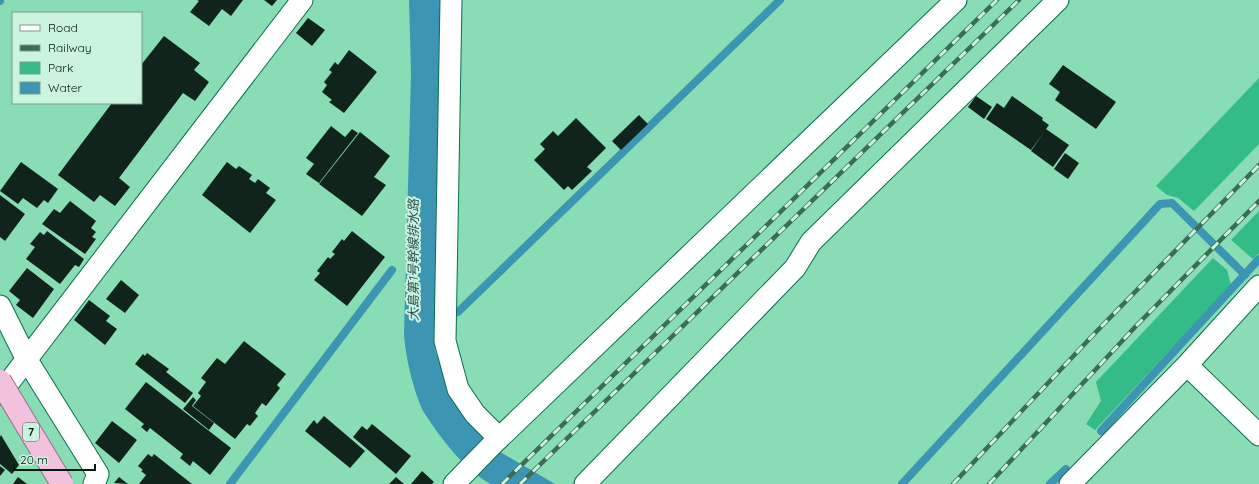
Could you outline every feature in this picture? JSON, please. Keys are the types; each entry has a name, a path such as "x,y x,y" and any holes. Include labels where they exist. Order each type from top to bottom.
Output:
{"main road":[{"name":"7","path":"0,381 62,484"}],"street":[{"path":"0,394 302,0"},
{"path":"451,0 445,341 458,389 496,442"},
{"path":"457,480 956,0"},
{"path":"586,484 795,268 811,242 1058,0"},
{"path":"1070,484 1187,365 1259,286"},
{"path":"0,306 27,360 98,474 94,484"},
{"path":"1187,365 1259,435"}],"green space":[{"path":"1259,78 1259,144 1194,211 1178,198 1167,195 1156,186"},
{"path":"1259,211 1259,253 1253,259 1231,240"},
{"path":"1213,258 1227,270 1231,285 1095,430 1086,424 1101,401 1096,382"}],"water":[{"name":"大島第1号幹線排水路","path":"409,0 442,0 435,350 449,388 488,438 485,443 555,484 490,484 481,478 456,455 442,438 421,407 415,389 408,362 404,335 411,74"}],"building":[{"path":"197,0 243,0 231,16 222,9 209,26 190,12 199,1"},
{"path":"264,0 277,0 272,6"},
{"path":"308,18 325,30 312,46 296,33"},
{"path":"164,36 200,63 194,70 209,82 195,101 183,93 119,178 130,187 115,206 100,195 94,202 58,175 111,104 142,104 142,64"},
{"path":"349,50 377,72 344,113 329,102 332,100 322,92 327,85 324,82 332,72 329,70 335,62 338,65"},
{"path":"1063,65 1116,102 1096,129 1055,100 1060,92 1049,84"},
{"path":"976,96 992,107 984,119 968,107"},
{"path":"1012,96 1043,118 1042,120 1049,125 1031,150 986,119 997,103 1004,108"},
{"path":"639,115 648,124 621,150 612,141"},
{"path":"576,118 606,148 587,167 592,171 572,190 568,186 564,190 534,160 545,149 540,144 553,131 558,136"},
{"path":"331,126 345,137 352,129 358,133 319,183 306,174 314,164 306,158"},
{"path":"1046,129 1069,145 1053,167 1031,151"},
{"path":"360,132 390,156 374,177 386,185 362,216 319,184"},
{"path":"1065,153 1079,163 1068,179 1054,169"},
{"path":"21,162 58,189 48,203 44,200 37,208 23,198 18,204 0,191"},
{"path":"227,162 236,169 239,166 252,175 249,179 255,183 258,179 270,188 266,193 276,200 250,233 202,195"},
{"path":"0,195 25,214 5,241 0,237"},
{"path":"70,201 96,221 91,228 96,232 92,237 96,239 85,254 42,224 54,209 60,213"},
{"path":"47,231 84,259 79,267 75,265 60,284 26,259 35,247 30,244 40,232 44,235"},
{"path":"352,231 385,257 347,306 314,280 320,273 317,271 328,257 330,259 335,254 332,252 342,239 344,241"},
{"path":"27,268 54,289 33,318 16,305 20,300 9,291"},
{"path":"121,280 139,295 125,313 106,299"},
{"path":"89,300 110,316 106,321 117,329 105,345 74,320"},
{"path":"244,341 286,374 277,385 280,388 266,406 262,403 255,413 258,416 250,426 247,424 235,439 193,406 201,396 198,393 206,382 201,378 217,358 225,364"},
{"path":"147,353 169,369 166,372 193,393 185,403 135,364 143,354 145,356"},
{"path":"146,382 231,448 210,475 193,461 190,466 180,458 183,454 150,428 147,432 141,427 144,424 125,409"},
{"path":"193,397 196,400 192,406 214,423 209,430 183,409"},
{"path":"324,416 365,451 350,468 305,431 314,420 317,424"},
{"path":"112,421 137,440 119,463 95,443"},
{"path":"372,424 411,456 396,474 353,437 362,426 367,430"},
{"path":"1,435 19,465 12,474 0,464"},
{"path":"148,454 152,457 154,454 192,484 139,484 146,475 138,466"},
{"path":"0,466 5,470 0,476"},
{"path":"422,471 434,482 432,484 411,484"},
{"path":"18,477 27,484 13,484"},
{"path":"119,477 128,484 114,483"},
{"path":"396,477 404,484 389,484"}],"waterway":[{"path":"458,312 780,0"},
{"path":"902,484 1160,204 1172,203 1245,275"},
{"path":"1101,431 1259,259"},
{"path":"230,484 392,270"},
{"path":"1050,484 1066,469"}],"railway":[{"path":"502,484 997,0"},
{"path":"520,484 1019,0"},
{"path":"953,484 1096,332 1259,165"},
{"path":"989,484 1137,325 1259,201"}]}
